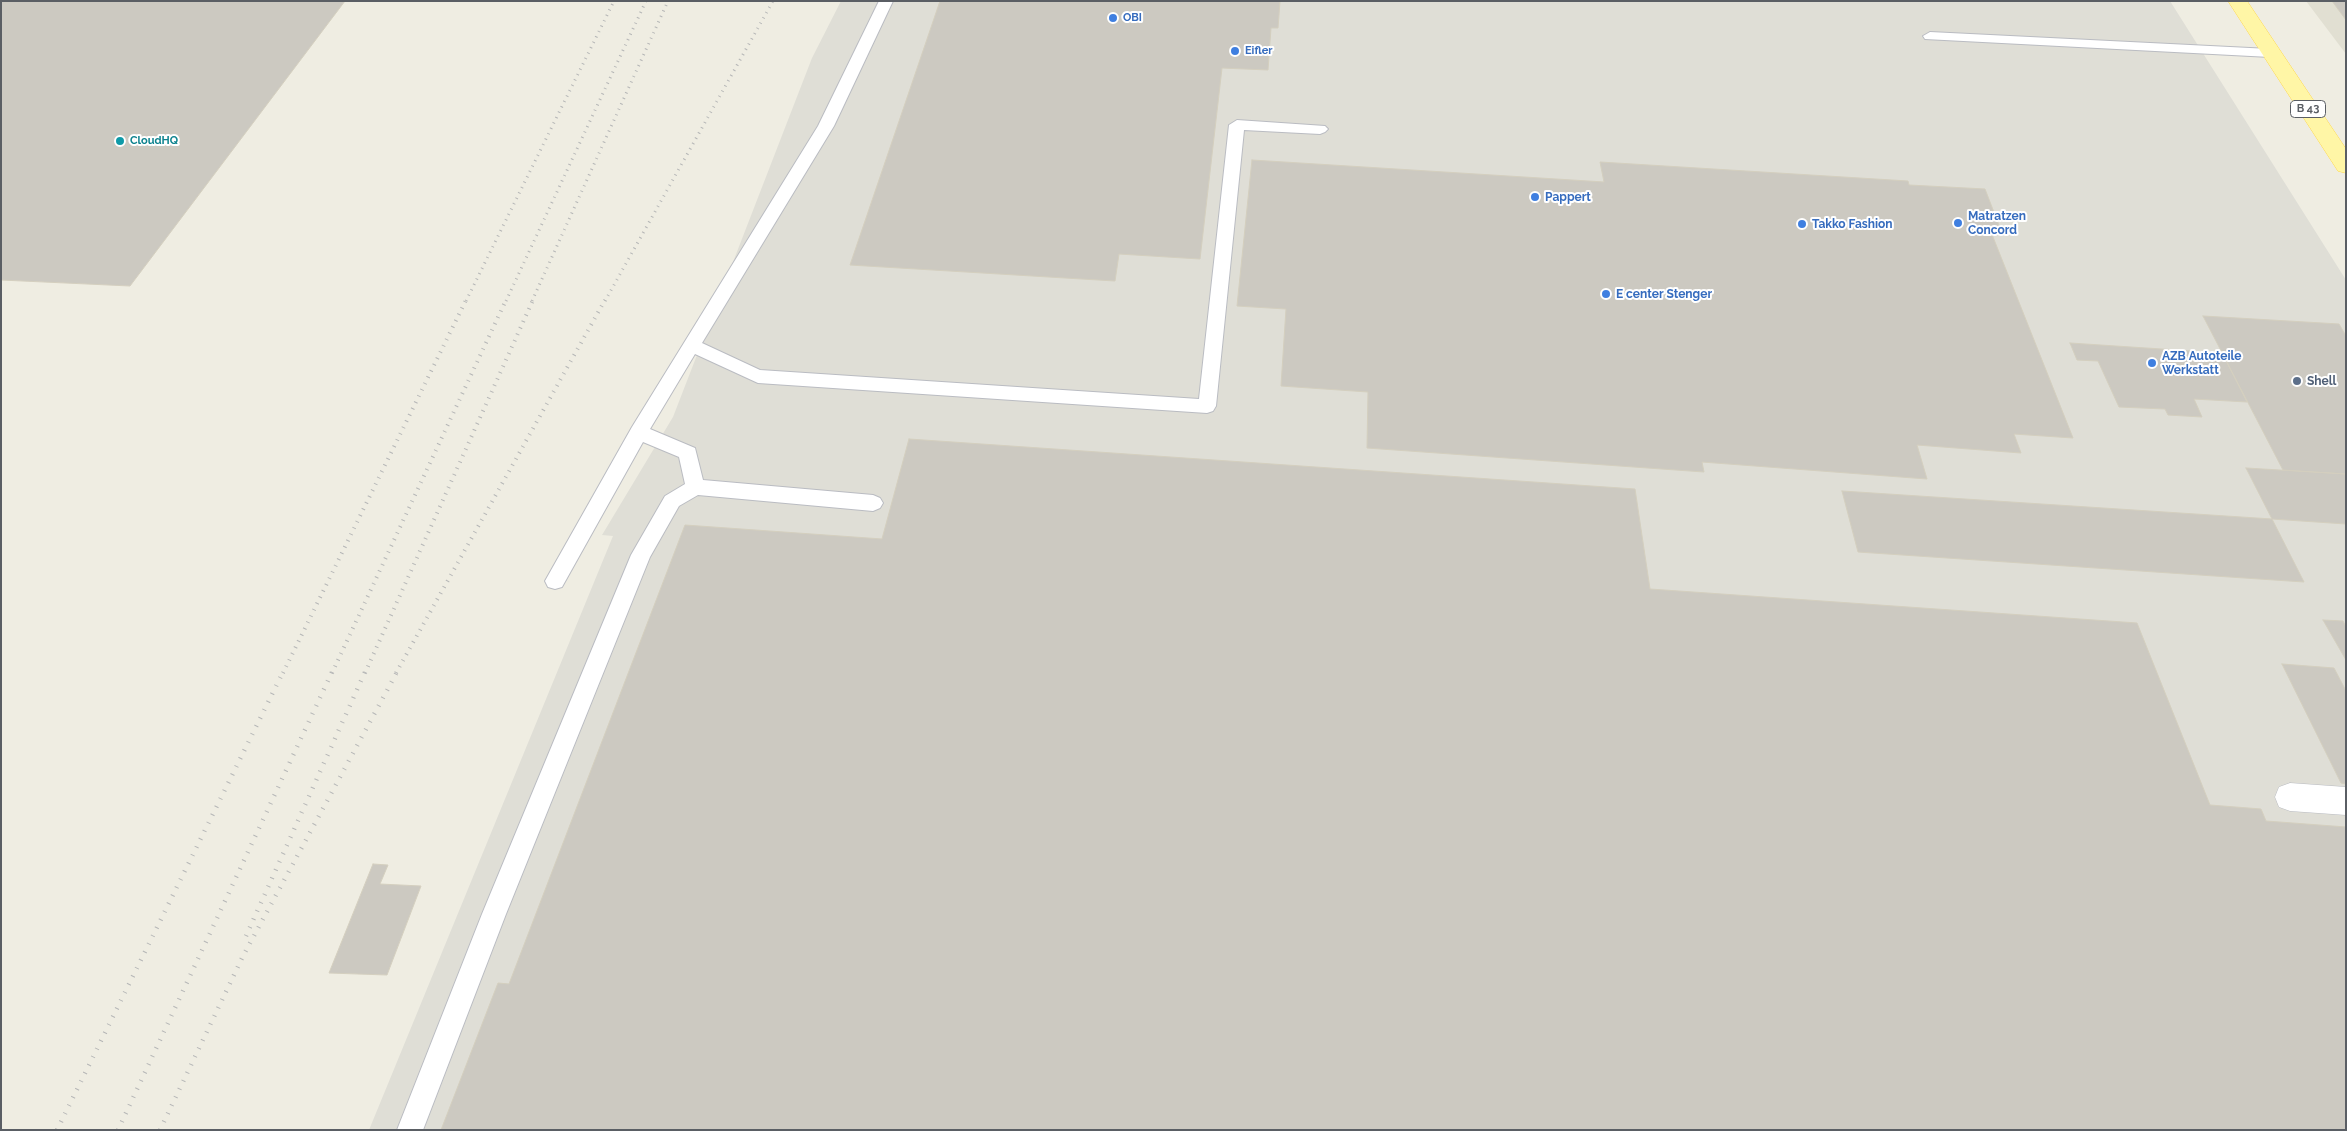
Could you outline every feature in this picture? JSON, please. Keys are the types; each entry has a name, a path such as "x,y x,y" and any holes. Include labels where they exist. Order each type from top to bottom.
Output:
{"main road":[{"name":"B 43","path":"2237,1 2346,166"}],"street":[{"path":"2290,797 2346,801"}],"lane":[{"path":"555,581 639,432 826,126 886,1"},
{"path":"1930,36 2270,53"},
{"path":"691,345 758,376 1207,406 1237,125 1320,129"},
{"path":"639,432 688,453 695,487"},
{"path":"410,1130 494,914 641,555 672,501 695,487 873,503"}],"shaded area":[{"path":"841,1 2170,1 2346,280 2346,1130 369,1130 613,536 602,535 673,417 812,58"},
{"path":"2306,1 2346,1 2346,54"}],"building":[{"name":"CloudHQ","path":"1,1 345,1 130,286 1,280"},
{"path":"940,1 1280,1 1278,28 1271,28 1268,70 1222,68 1200,259 1119,254 1115,281 850,265"},
{"path":"2332,1 2346,1 2346,20"},
{"path":"1252,160 1604,182 1600,162 1908,181 1909,185 1985,189 2000,228 1989,227 2073,438 2014,434 2021,453 1917,445 1927,479 1702,462 1704,472 1367,448 1368,392 1281,386 1286,309 1237,306"},
{"path":"2203,316 2339,324 2346,336 2346,474 2283,470"},
{"path":"2070,343 2222,353 2247,402 2194,399 2202,417 2168,415 2165,409 2119,407 2098,361 2077,360"},
{"path":"909,439 1635,489 1650,589 2137,623 2210,805 2261,809 2266,821 2346,827 2346,1130 441,1130 498,983 509,984 685,525 882,539"},
{"path":"2246,468 2346,474 2346,524 2272,519"},
{"path":"1842,491 2272,519 2304,582 1858,552"},
{"path":"2323,620 2343,621 2346,627 2346,660"},
{"path":"2282,664 2334,668 2346,691 2346,784 2341,783"},
{"path":"373,864 388,865 380,884 421,886 387,975 329,973"}],"railway":[{"path":"466,301 614,1"},
{"path":"506,301 646,1"},
{"path":"532,301 668,1"},
{"path":"605,301 773,1"},
{"path":"283,673 466,300"},
{"path":"332,673 506,300"},
{"path":"365,673 533,300"},
{"path":"396,673 605,300"},
{"path":"57,1130 283,672"},
{"path":"118,1130 332,672"},
{"path":"246,936 365,672"},
{"path":"160,1130 243,956 397,672"}],"place":[{"name":"OBI","path":"1113,18"},
{"name":"Eifler","path":"1235,51"},
{"name":"CloudHQ","path":"120,141"},
{"name":"Pappert","path":"1535,197"},
{"name":"Matratzen Concord","path":"1958,223"},
{"name":"Takko Fashion","path":"1802,224"},
{"name":"E center Stenger","path":"1606,294"},
{"name":"AZB Autoteile Werkstatt","path":"2152,363"},
{"name":"Shell","path":"2297,381"}]}
